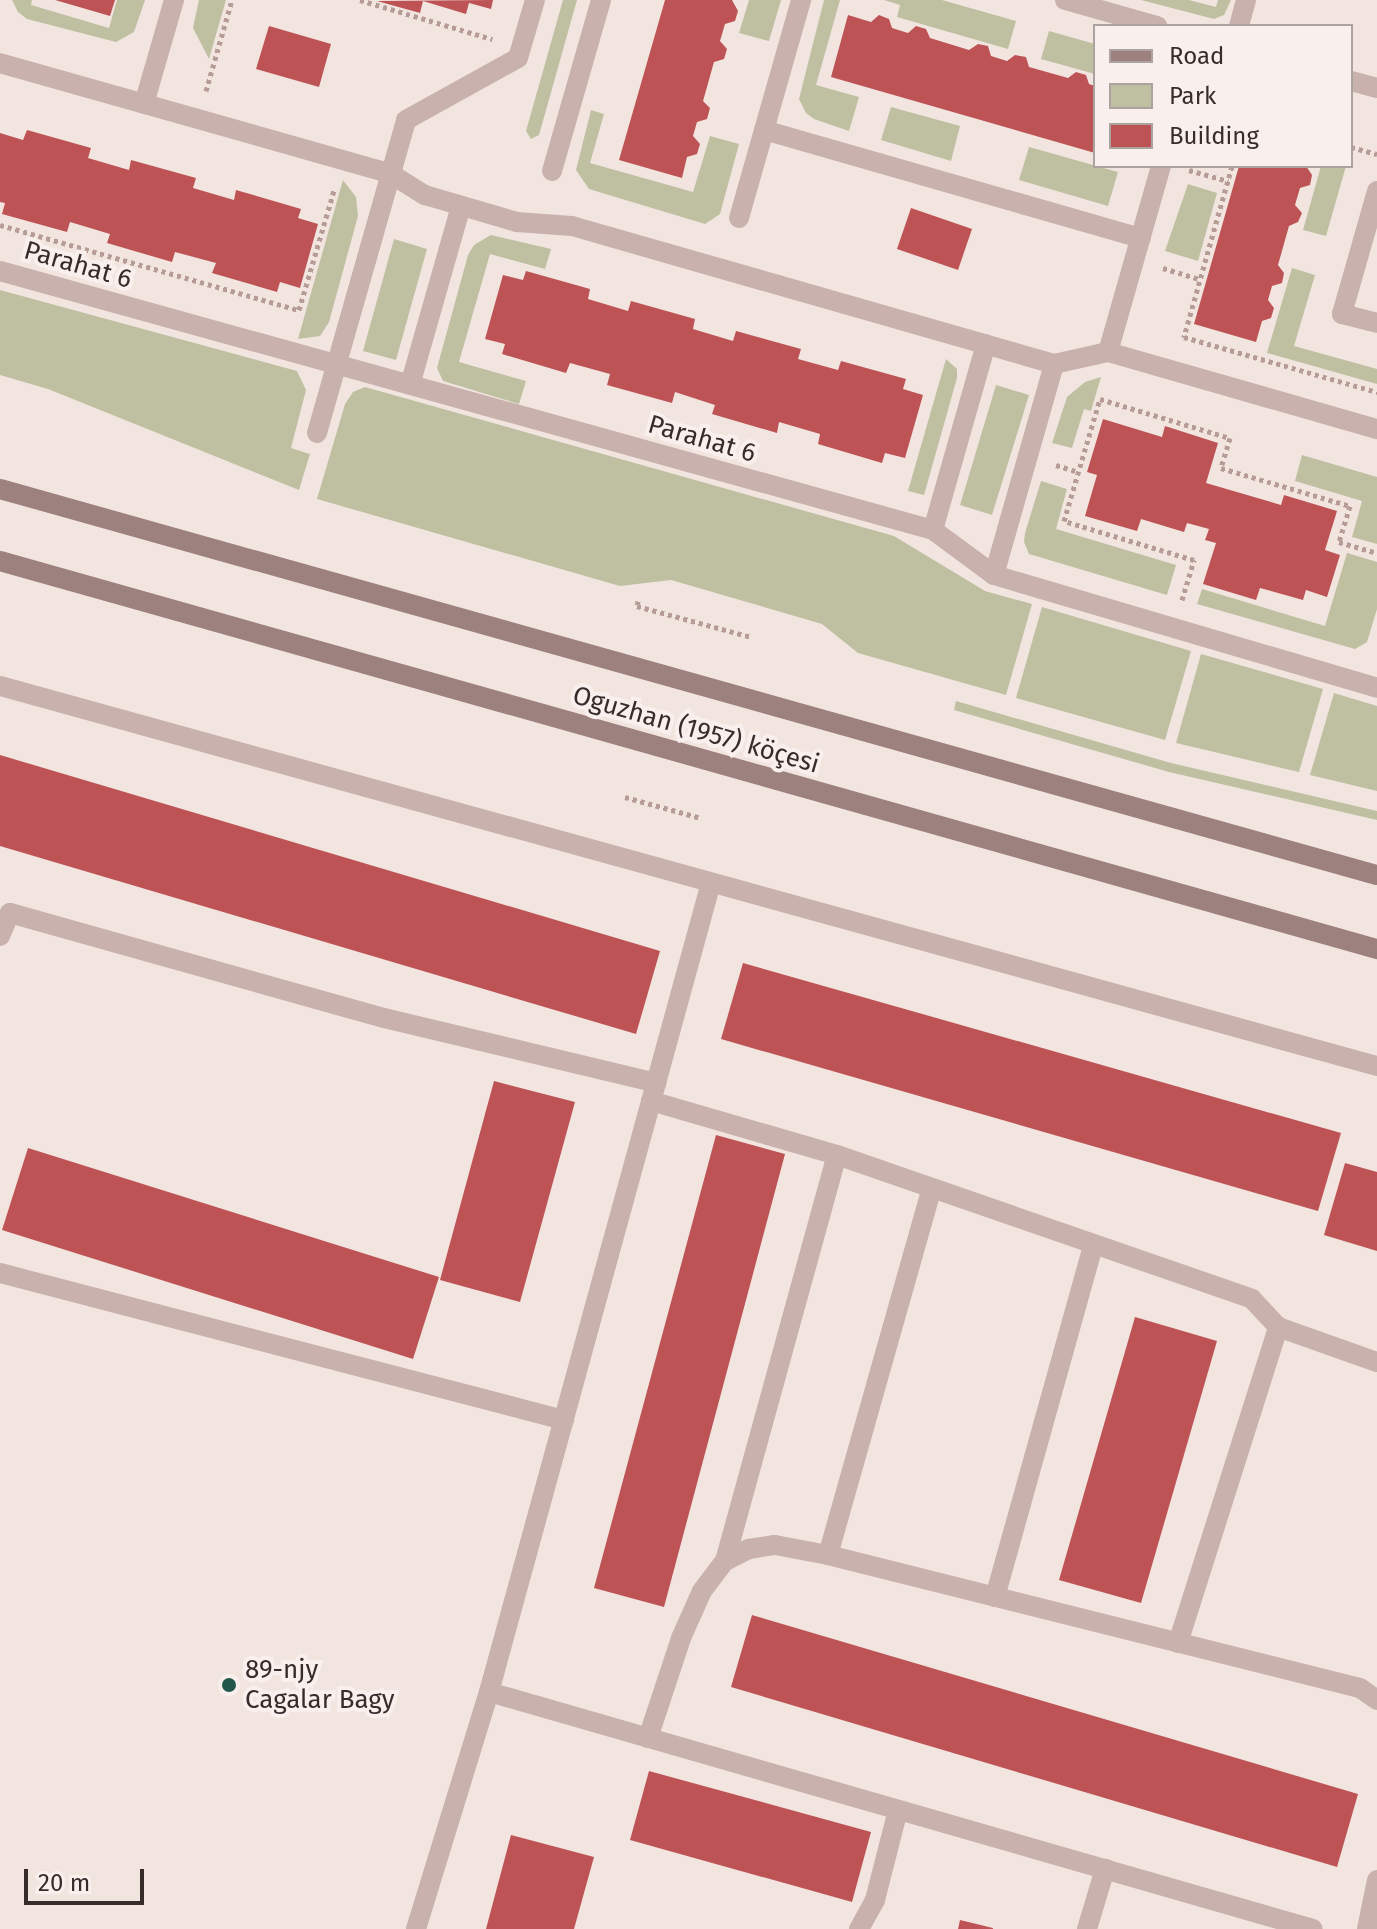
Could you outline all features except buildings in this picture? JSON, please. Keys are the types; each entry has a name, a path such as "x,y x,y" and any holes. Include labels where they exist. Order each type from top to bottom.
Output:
{"main road":[{"name":"Oguzhan (1957) köçesi","path":"0,489 1377,875"},
{"name":"Oguzhan (1957) köçesi","path":"0,561 1377,949"}],"street":[{"path":"144,104 174,0"},
{"path":"317,433 406,120 518,58 535,0"},
{"path":"552,171 601,0"},
{"path":"739,218 801,0"},
{"path":"1065,0 1150,24"},
{"path":"1240,24 1246,0"},
{"path":"0,63 391,174 425,195 517,222 572,226 1054,364 1108,352 1377,429"},
{"path":"1353,82 1377,88"},
{"path":"764,130 1141,238"},
{"path":"1108,352 1160,168"},
{"path":"1377,191 1342,314 1377,323"},
{"path":"410,385 461,206"},
{"name":"Parahat 6","path":"0,271 933,530 994,575 1377,688"},
{"path":"933,530 986,344"},
{"path":"994,575 1054,364"},
{"path":"0,686 1377,1066"},
{"path":"416,1929 489,1692 711,883"},
{"path":"0,936 5,911 654,1092 1252,1299 1278,1327 1377,1362"},
{"path":"648,1738 696,1603 725,1561 837,1155"},
{"path":"828,1555 932,1188"},
{"path":"995,1597 1093,1245"},
{"path":"0,1273 564,1420"},
{"path":"1178,1643 1278,1327"},
{"path":"725,1561 749,1549 775,1545 828,1555 1360,1688 1377,1700"},
{"path":"489,1692 1313,1929"},
{"path":"859,1929 875,1900 898,1810"},
{"path":"1087,1929 1105,1869"},
{"path":"1367,1929 1377,1880"}],"path":[{"path":"215,60 232,0"},
{"path":"360,0 495,40 499,27"},
{"path":"1353,148 1377,154"},
{"path":"1231,168 1184,337 1377,392"},
{"path":"1191,170 1228,181"},
{"path":"0,225 299,310 334,188 319,184"},
{"path":"1160,267 1200,279"},
{"path":"1182,600 1194,560 1064,521 1100,399 1230,438 1221,468 1350,506 1339,542 1377,553"},
{"path":"1046,462 1079,472"},
{"path":"638,601 637,606 751,637"},
{"path":"625,797 701,818"}],"green space":[{"path":"12,0 32,0 31,5 109,28 117,0 145,0 134,32 116,42 27,19 18,12"},
{"path":"199,0 226,0 209,59 193,28"},
{"path":"563,0 577,0 539,135 531,139 526,131"},
{"path":"749,0 781,0 769,41 739,33"},
{"path":"824,0 840,0 816,85 859,97 849,131 814,119 806,113 799,99"},
{"path":"884,0 942,0 1016,21 1008,49 897,17 900,5"},
{"path":"1141,0 1189,0 1216,7 1218,0 1231,0 1224,15 1214,19"},
{"path":"1049,31 1093,43 1093,73 1041,59"},
{"path":"891,107 960,126 951,161 881,140"},
{"path":"591,110 604,114 590,163 693,192 710,136 739,144 720,214 705,224 589,189 576,170"},
{"path":"1029,147 1093,165 1093,168 1118,172 1108,206 1019,180"},
{"path":"1320,168 1345,168 1326,236 1303,230"},
{"path":"343,180 356,197 358,216 329,322 320,336 298,339"},
{"path":"1188,184 1217,193 1198,261 1165,251"},
{"path":"491,235 551,249 545,269 490,254 459,362 526,381 519,404 443,381 437,368 468,255 474,245"},
{"path":"394,239 427,249 396,360 363,351"},
{"path":"1292,268 1315,275 1294,346 1377,369 1377,384 1267,353"},
{"path":"0,290 297,371 306,390 291,448 310,454 299,490 48,389 0,375"},
{"path":"946,359 957,369 957,378 924,495 908,491"},
{"path":"1101,377 1091,411 1084,409 1072,448 1052,443 1067,397 1085,382"},
{"path":"996,385 1029,395 992,515 960,505"},
{"path":"365,387 894,536 985,591 1032,604 1006,695 858,653 822,624 671,580 620,586 317,499 345,404 353,392"},
{"path":"1302,455 1377,477 1377,544 1352,537 1362,501 1295,481"},
{"path":"1041,481 1067,489 1056,529 1176,565 1167,595 1029,554 1024,542 1025,533"},
{"path":"1347,553 1377,562 1377,609 1367,642 1355,649 1197,604 1202,589 1325,626"},
{"path":"1042,607 1191,651 1165,740 1016,698"},
{"path":"1201,654 1323,689 1299,772 1176,743"},
{"path":"1334,693 1377,706 1377,791 1310,775"},
{"path":"956,701 1171,763 1377,811 1377,820 1169,772 954,710"}],"place":[{"name":"89-njy Cagalar Bagy","path":"229,1685"}]}
